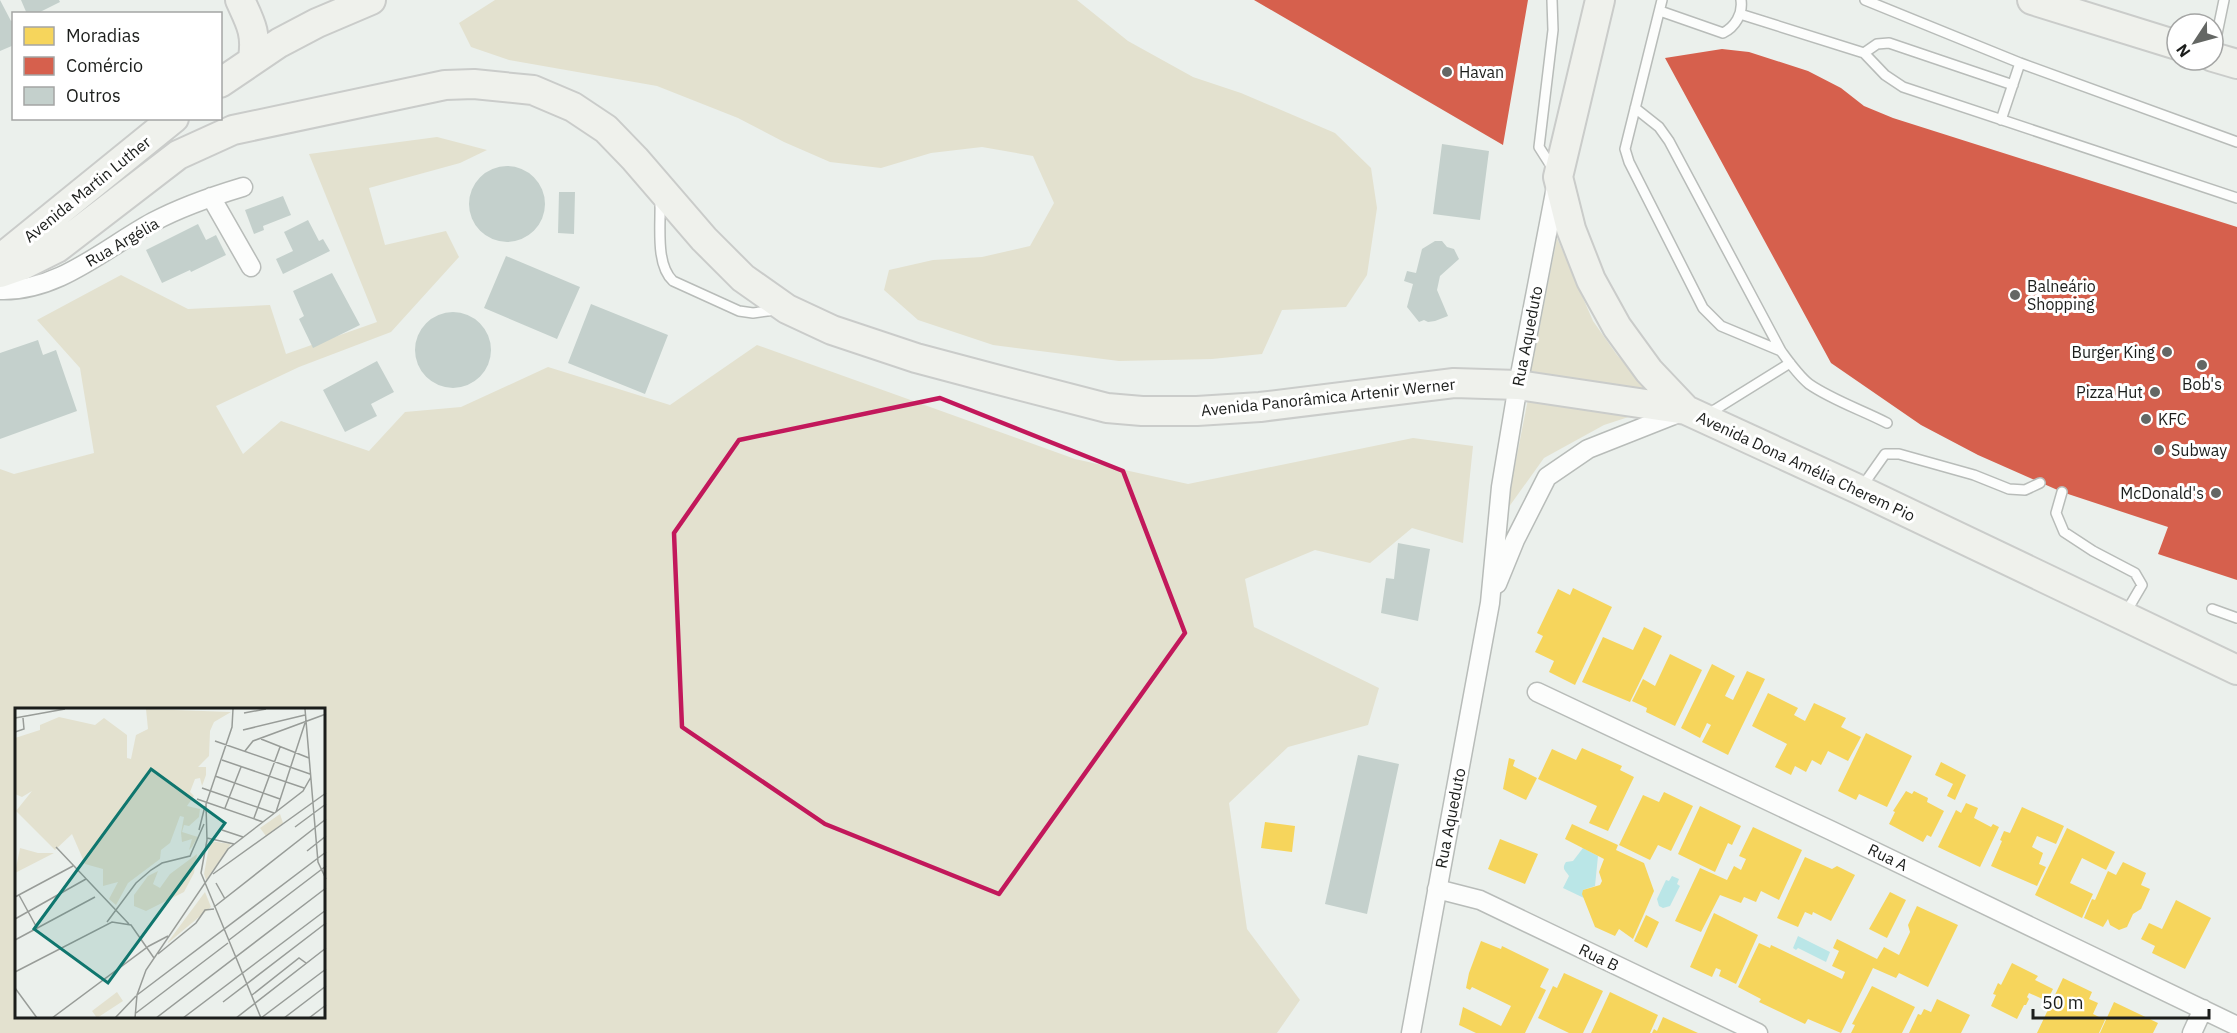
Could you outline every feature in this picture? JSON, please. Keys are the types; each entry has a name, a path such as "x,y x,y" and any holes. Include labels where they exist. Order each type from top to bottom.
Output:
{"main road":[{"path":"240,0 254,29 256,42 253,58"},
{"path":"222,81 279,42 371,0"},
{"name":"Avenida Dona Amélia Cherem Pio","path":"1600,0 1558,177 1571,230 1591,280 1617,327 1649,371 1694,414 1860,490 2237,670"},
{"path":"2032,0 2165,41"},
{"name":"Avenida Panorâmica Artenir Werner","path":"0,273 23,265 57,248 178,155 233,130 445,85 474,84 533,90 573,107 606,129 704,239 743,278 787,309 832,330 916,358 1107,408 1142,411 1197,411 1260,407 1454,383 1518,385 1694,414"},
{"name":"Avenida Martin Luther","path":"0,259 172,120"}],"street":[{"name":"Rua Aqueduto","path":"1411,1033 1490,603 1501,487 1558,177"},
{"name":"Rua Argélia","path":"0,290 15,290 57,277 111,249 153,222 211,197 243,187"},
{"path":"211,197 250,267"},
{"name":"Rua Aqueduto","path":"1490,603 1515,540 1547,477 1588,449 1620,434 1694,414"},
{"name":"Rua A","path":"1537,692 1843,836 2237,1026"},
{"name":"Rua B","path":"1437,889 1480,900 1758,1033"},
{"path":"2192,1033 2203,1009"}],"lane":[{"path":"1552,0 1553,30 1539,147 1558,177"},
{"path":"1662,0 1625,149 1629,162 1703,308 1721,326 1781,351"},
{"path":"1660,12 1723,33 1730,29 1740,14 1741,0"},
{"path":"1865,0 2020,63 2237,142"},
{"path":"1740,14 1864,53 1886,75 1903,87 2237,198"},
{"path":"1864,53 1877,44 1889,42 2013,85"},
{"path":"2001,120 2020,63"},
{"path":"1635,108 1659,127 1669,141 1781,351 1790,363 1807,382 1819,390 1887,423"},
{"path":"660,188 662,263 666,275 673,281 739,311 753,313 787,309"},
{"path":"1694,414 1790,363"},
{"path":"1860,490 1885,454 1899,454 1974,475 2009,489 2025,490 2040,483"},
{"path":"2062,492 2056,513 2064,532 2092,551 2135,573 2142,585 2124,616"},
{"path":"2212,609 2237,618"}],"highlighted area":[{"path":"940,398 1123,471 1185,633 999,894 825,824 682,727 674,533 739,440"}],"shaded area":[{"path":"495,0 1077,0 1128,41 1193,77 1241,93 1335,133 1371,168 1377,208 1367,275 1346,307 1282,310 1262,354 1212,359 1119,361 993,345 918,320 884,290 889,270 933,260 982,257 1030,246 1054,203 1033,156 982,147 931,153 881,168 830,162 784,142 738,118 657,86 509,60 471,47 459,23"},
{"path":"437,137 487,150 460,163 369,188 385,245 446,231 459,257 391,332 299,367 216,406 243,454 281,421 369,451 405,412 461,407 548,367 670,405 757,345 1075,459 1188,484 1413,438 1473,446 1463,543 1412,528 1370,563 1315,550 1245,579 1254,627 1379,688 1368,725 1288,747 1229,803 1247,929 1300,1000 1277,1033 0,1033 0,469 14,474 94,453 80,368 37,320 121,275 188,309 270,305 286,354 377,322 309,154"},
{"path":"1557,238 1593,321 1617,355 1653,394 1531,371"},
{"path":"1529,394 1650,410 1604,425 1544,458 1506,511"}],"water":[{"path":"1583,848 1598,856 1595,886 1583,890 1584,898 1563,888 1569,876 1564,870 1566,862 1573,861"},
{"path":"1672,876 1679,879 1677,884 1680,886 1670,906 1663,908 1659,906 1657,899 1666,880 1669,881"},
{"path":"1798,936 1830,952 1826,962 1798,948 1796,950 1793,948"}],"building: Moradias":[{"path":"1573,588 1612,607 1575,685 1549,672 1554,661 1535,652 1543,636 1537,633 1558,589 1570,595"},
{"path":"1644,627 1662,636 1630,702 1582,682 1603,637 1633,650"},
{"path":"1670,654 1702,670 1675,726 1646,712 1647,708 1632,701 1643,679 1655,686"},
{"path":"1712,664 1735,676 1725,696 1733,700 1747,671 1765,679 1728,755 1702,742 1711,725 1707,723 1700,738 1681,728"},
{"path":"1768,693 1798,708 1794,715 1805,721 1814,703 1846,718 1841,727 1861,737 1848,761 1828,751 1821,765 1812,760 1806,772 1795,766 1791,775 1775,767 1787,744 1752,726"},
{"path":"1866,733 1912,756 1887,807 1859,794 1856,800 1838,791"},
{"path":"1582,748 1622,766 1620,770 1634,777 1608,831 1589,823 1597,806 1538,779 1552,749 1576,760"},
{"path":"1509,758 1515,760 1513,766 1537,778 1526,800 1503,789"},
{"path":"1941,762 1966,775 1955,800 1947,796 1953,784 1935,775"},
{"path":"1906,791 1912,794 1914,791 1928,798 1927,802 1944,811 1931,837 1927,835 1923,842 1889,824 1895,812 1893,811"},
{"path":"1664,792 1693,806 1671,851 1658,845 1650,860 1619,845 1643,795 1659,802"},
{"path":"1966,803 1978,808 1974,818 1991,827 1993,824 1999,827 1980,867 1938,847 1956,810 1961,813"},
{"path":"1700,806 1741,826 1732,845 1728,843 1715,872 1678,854"},
{"path":"2022,807 2064,826 2056,844 2037,836 2032,847 2043,853 2039,864 2046,867 2037,886 1991,866 2004,831 2010,833"},
{"path":"1265,822 1295,826 1292,852 1261,848"},
{"path":"1572,824 1618,845 1616,850 1644,863 1654,891 1633,939 1619,929 1615,936 1595,927 1582,894 1583,890 1600,885 1602,881 1599,872 1604,859 1565,839"},
{"path":"1753,827 1802,850 1779,900 1761,891 1756,902 1744,897 1741,903 1720,895 1701,932 1675,921 1700,868 1727,880 1734,866 1741,870 1746,859 1739,856"},
{"path":"2067,828 2115,852 2106,870 2082,858 2070,883 2093,894 2082,918 2035,895"},
{"path":"1500,839 1538,854 1525,884 1488,869"},
{"path":"1805,857 1832,869 1837,866 1855,875 1831,921 1813,912 1812,915 1805,912 1798,927 1777,918"},
{"path":"2123,862 2146,873 2141,885 2150,889 2141,909 2133,914 2127,927 2119,930 2110,925 2108,919 2103,927 2084,918 2108,871 2116,875"},
{"path":"1890,892 1906,900 1887,938 1869,929"},
{"path":"2176,900 2211,918 2185,969 2152,953 2155,946 2141,939 2149,923 2162,929"},
{"path":"1917,906 1958,925 1928,987 1899,973 1896,978 1873,968 1841,1033 1808,1019 1805,1024 1759,1002 1761,999 1738,987 1759,943 1770,948 1771,945 1842,979 1845,972 1832,966 1839,951 1833,948 1837,939 1877,959 1884,947 1899,955 1910,932 1908,925"},
{"path":"1714,913 1758,935 1736,984 1719,976 1721,970 1716,968 1712,977 1690,967"},
{"path":"1646,915 1659,922 1647,948 1634,941"},
{"path":"1481,941 1501,949 1502,946 1549,969 1540,987 1546,990 1525,1033 1476,1033 1459,1025 1463,1007 1501,1026 1511,1006 1472,987 1470,990 1466,988"},
{"path":"2012,963 2038,976 2035,980 2053,989 2047,1001 2029,993 2027,997 2029,999 2017,1019 1991,1006 1998,983 2001,985"},
{"path":"1564,973 1603,991 1583,1033 1569,1033 1538,1018 1553,986 1557,988"},
{"path":"2063,978 2092,992 2089,999 2098,1003 2093,1014 2105,1020 2099,1033 2037,1033"},
{"path":"1872,986 1915,1007 1902,1033 1851,1033 1855,1025 1852,1024"},
{"path":"1610,992 1658,1015 1650,1033 1591,1033"},
{"path":"1937,999 1970,1015 1961,1033 1909,1033 1918,1014 1921,1015 1924,1009 1931,1012"},
{"path":"2114,1002 2158,1023 2153,1033 2100,1033"},
{"path":"1663,1017 1698,1033 1652,1033 1654,1029 1657,1031"}],"building: Comércio":[{"name":"Havan","path":"1254,0 1528,0 1503,145"},
{"name":"Balneário Shopping","path":"1722,49 1749,52 1808,71 1841,88 1864,106 1893,118 2237,227 2237,580 2158,554 2168,527 2062,492 1978,455 1921,425 1831,363 1665,58"}],"building: Outros":[{"path":"0,0 12,21 12,46 0,51"},
{"path":"21,0 59,0 60,2 40,12 26,12"},
{"path":"1442,144 1489,151 1480,220 1433,214"},
{"path":"507,166 522,169 534,177 542,189 545,204 542,219 534,231 522,239 507,242 492,239 480,231 472,219 469,204 472,189 480,177 492,169"},
{"path":"559,192 575,192 574,234 558,233"},
{"path":"283,196 291,215 263,226 264,230 254,234 245,210"},
{"path":"308,220 319,241 323,239 330,251 283,274 276,259 293,251 284,232"},
{"path":"198,224 206,240 216,235 226,255 162,283 146,250"},
{"path":"1435,241 1442,241 1447,247 1454,249 1459,259 1440,276 1437,290 1448,316 1435,321 1419,322 1407,307 1413,284 1404,281 1407,271 1416,273 1422,249"},
{"path":"506,256 580,287 557,339 484,308"},
{"path":"332,273 360,325 313,348 299,319 304,316 293,291"},
{"path":"591,304 668,335 645,394 568,363"},
{"path":"446,312 460,312 474,318 485,329 491,343 488,365 480,377 460,388 446,388 432,382 421,371 415,357 415,343 421,329 432,318"},
{"path":"38,340 43,355 56,350 77,411 0,439 0,353"},
{"path":"377,361 394,392 371,404 377,416 345,432 323,390"},
{"path":"1398,543 1430,549 1418,621 1381,613 1386,578 1394,579"},
{"path":"1358,755 1399,764 1367,914 1325,904"}],"place":[{"name":"Havan","path":"1447,72"},
{"name":"Balneário Shopping","path":"2015,295"},
{"name":"Burger King","path":"2167,352"},
{"name":"Bob's","path":"2202,365"},
{"name":"Pizza Hut","path":"2155,392"},
{"name":"KFC","path":"2146,419"},
{"name":"Subway","path":"2159,450"},
{"name":"McDonald's","path":"2216,493"}]}
